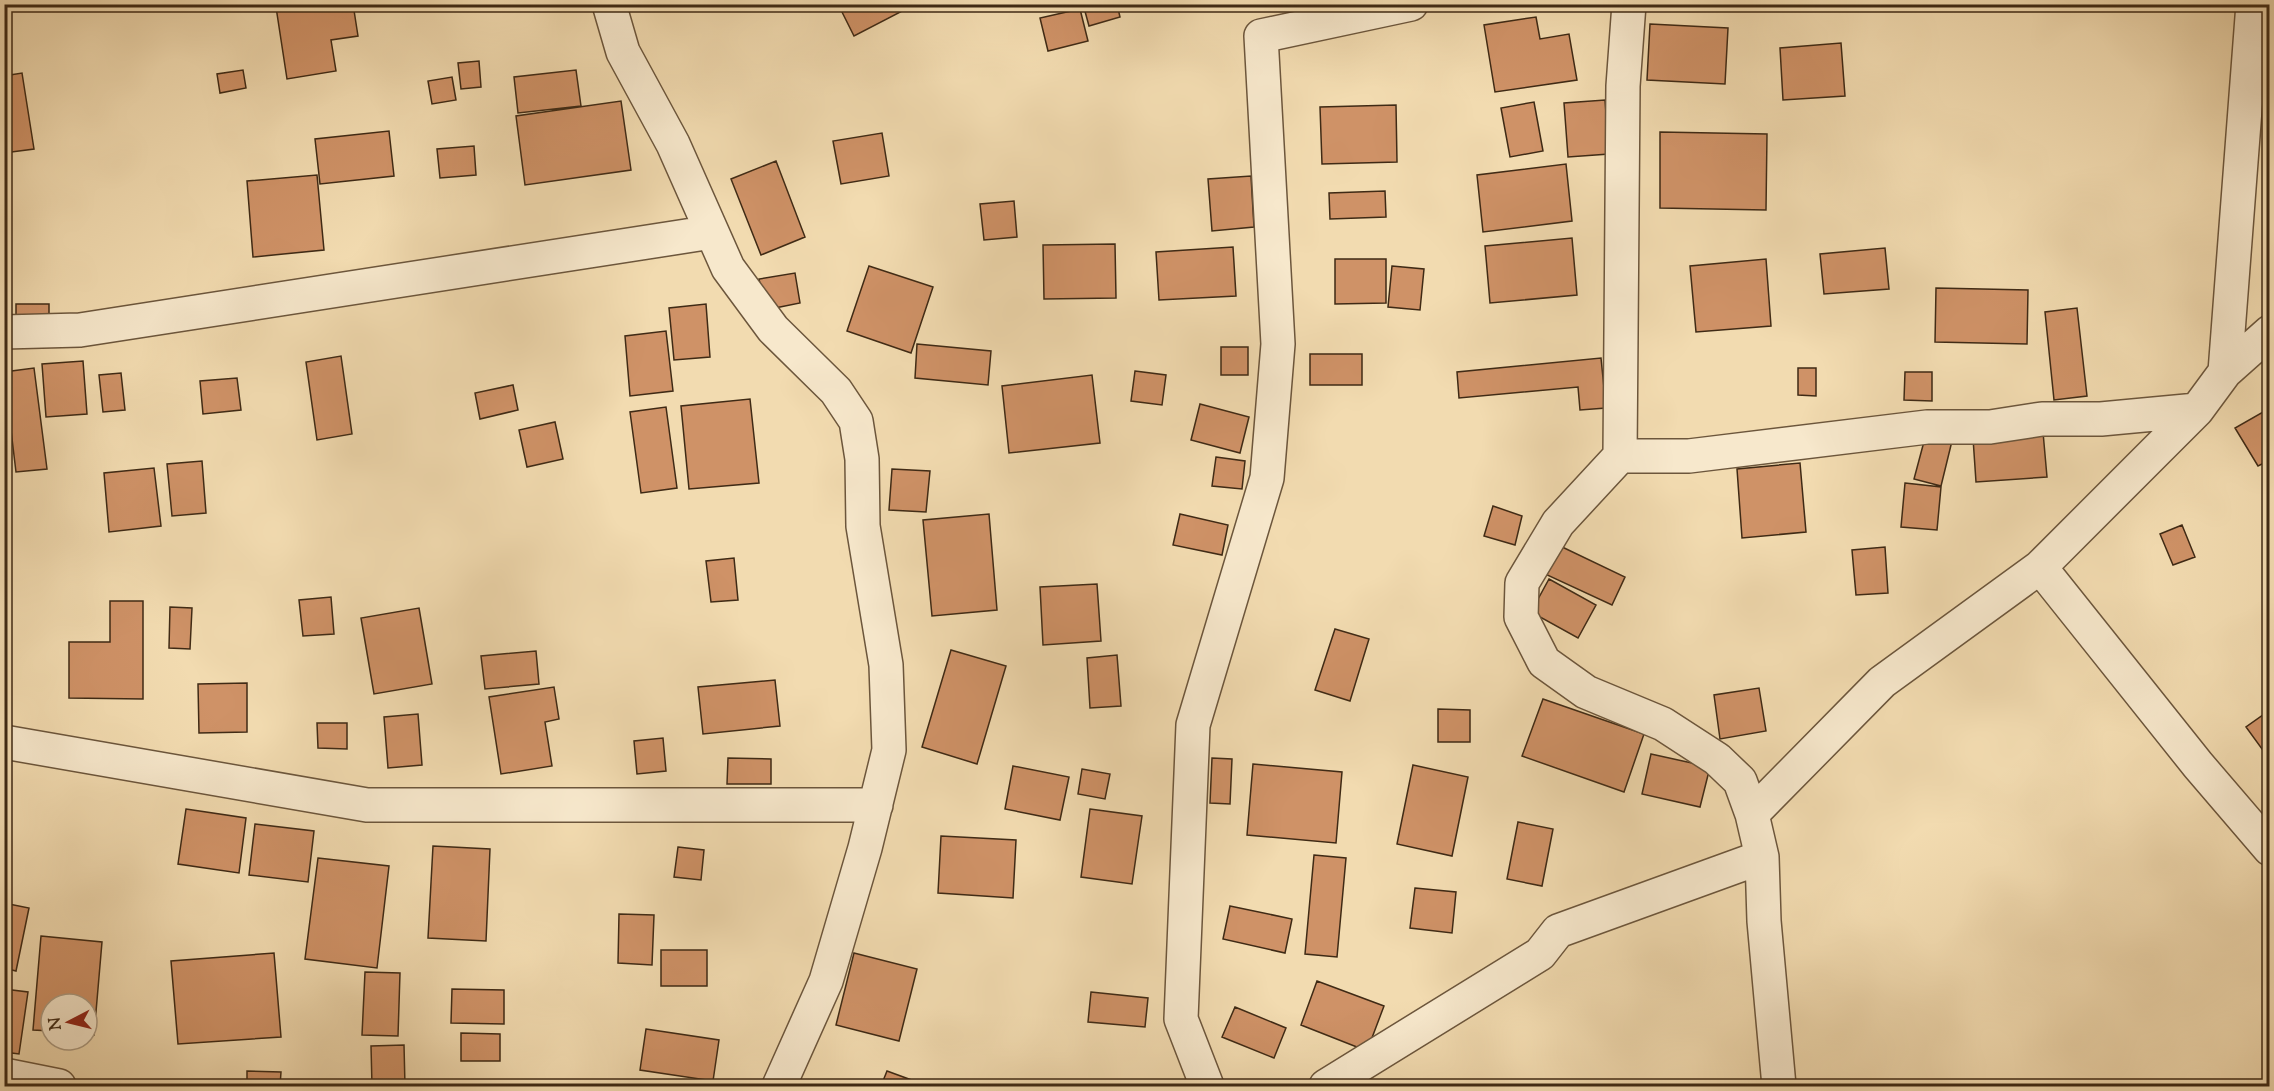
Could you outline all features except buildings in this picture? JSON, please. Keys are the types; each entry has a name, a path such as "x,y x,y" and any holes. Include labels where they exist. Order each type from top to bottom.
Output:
{"street":[{"path":"609,4 622,52 673,144 728,268 772,329 836,391 856,421 862,459 863,526 886,665 889,750 876,805 826,981 779,1086"},
{"path":"1207,1086 1180,1019 1193,725 1267,478 1278,344 1261,36 1411,4"},
{"path":"1629,4 1623,86 1620,456 1558,523 1522,583 1521,617 1545,662 1586,692 1664,724 1717,759 1740,781 1752,814 1762,857 1764,921 1779,1086"},
{"path":"2225,372 2253,4"},
{"path":"4,332 80,330 712,232"},
{"path":"1752,814 1882,682 2040,567 2197,410 2225,372 2270,332"},
{"path":"1620,456 1689,456 1927,427 1990,427 2042,419 2101,419 2197,410"},
{"path":"2040,567 2198,765 2270,849"},
{"path":"4,742 367,805 876,805"},
{"path":"1326,1086 1540,954 1558,931 1762,857"},
{"path":"4,1075 59,1086"}]}
